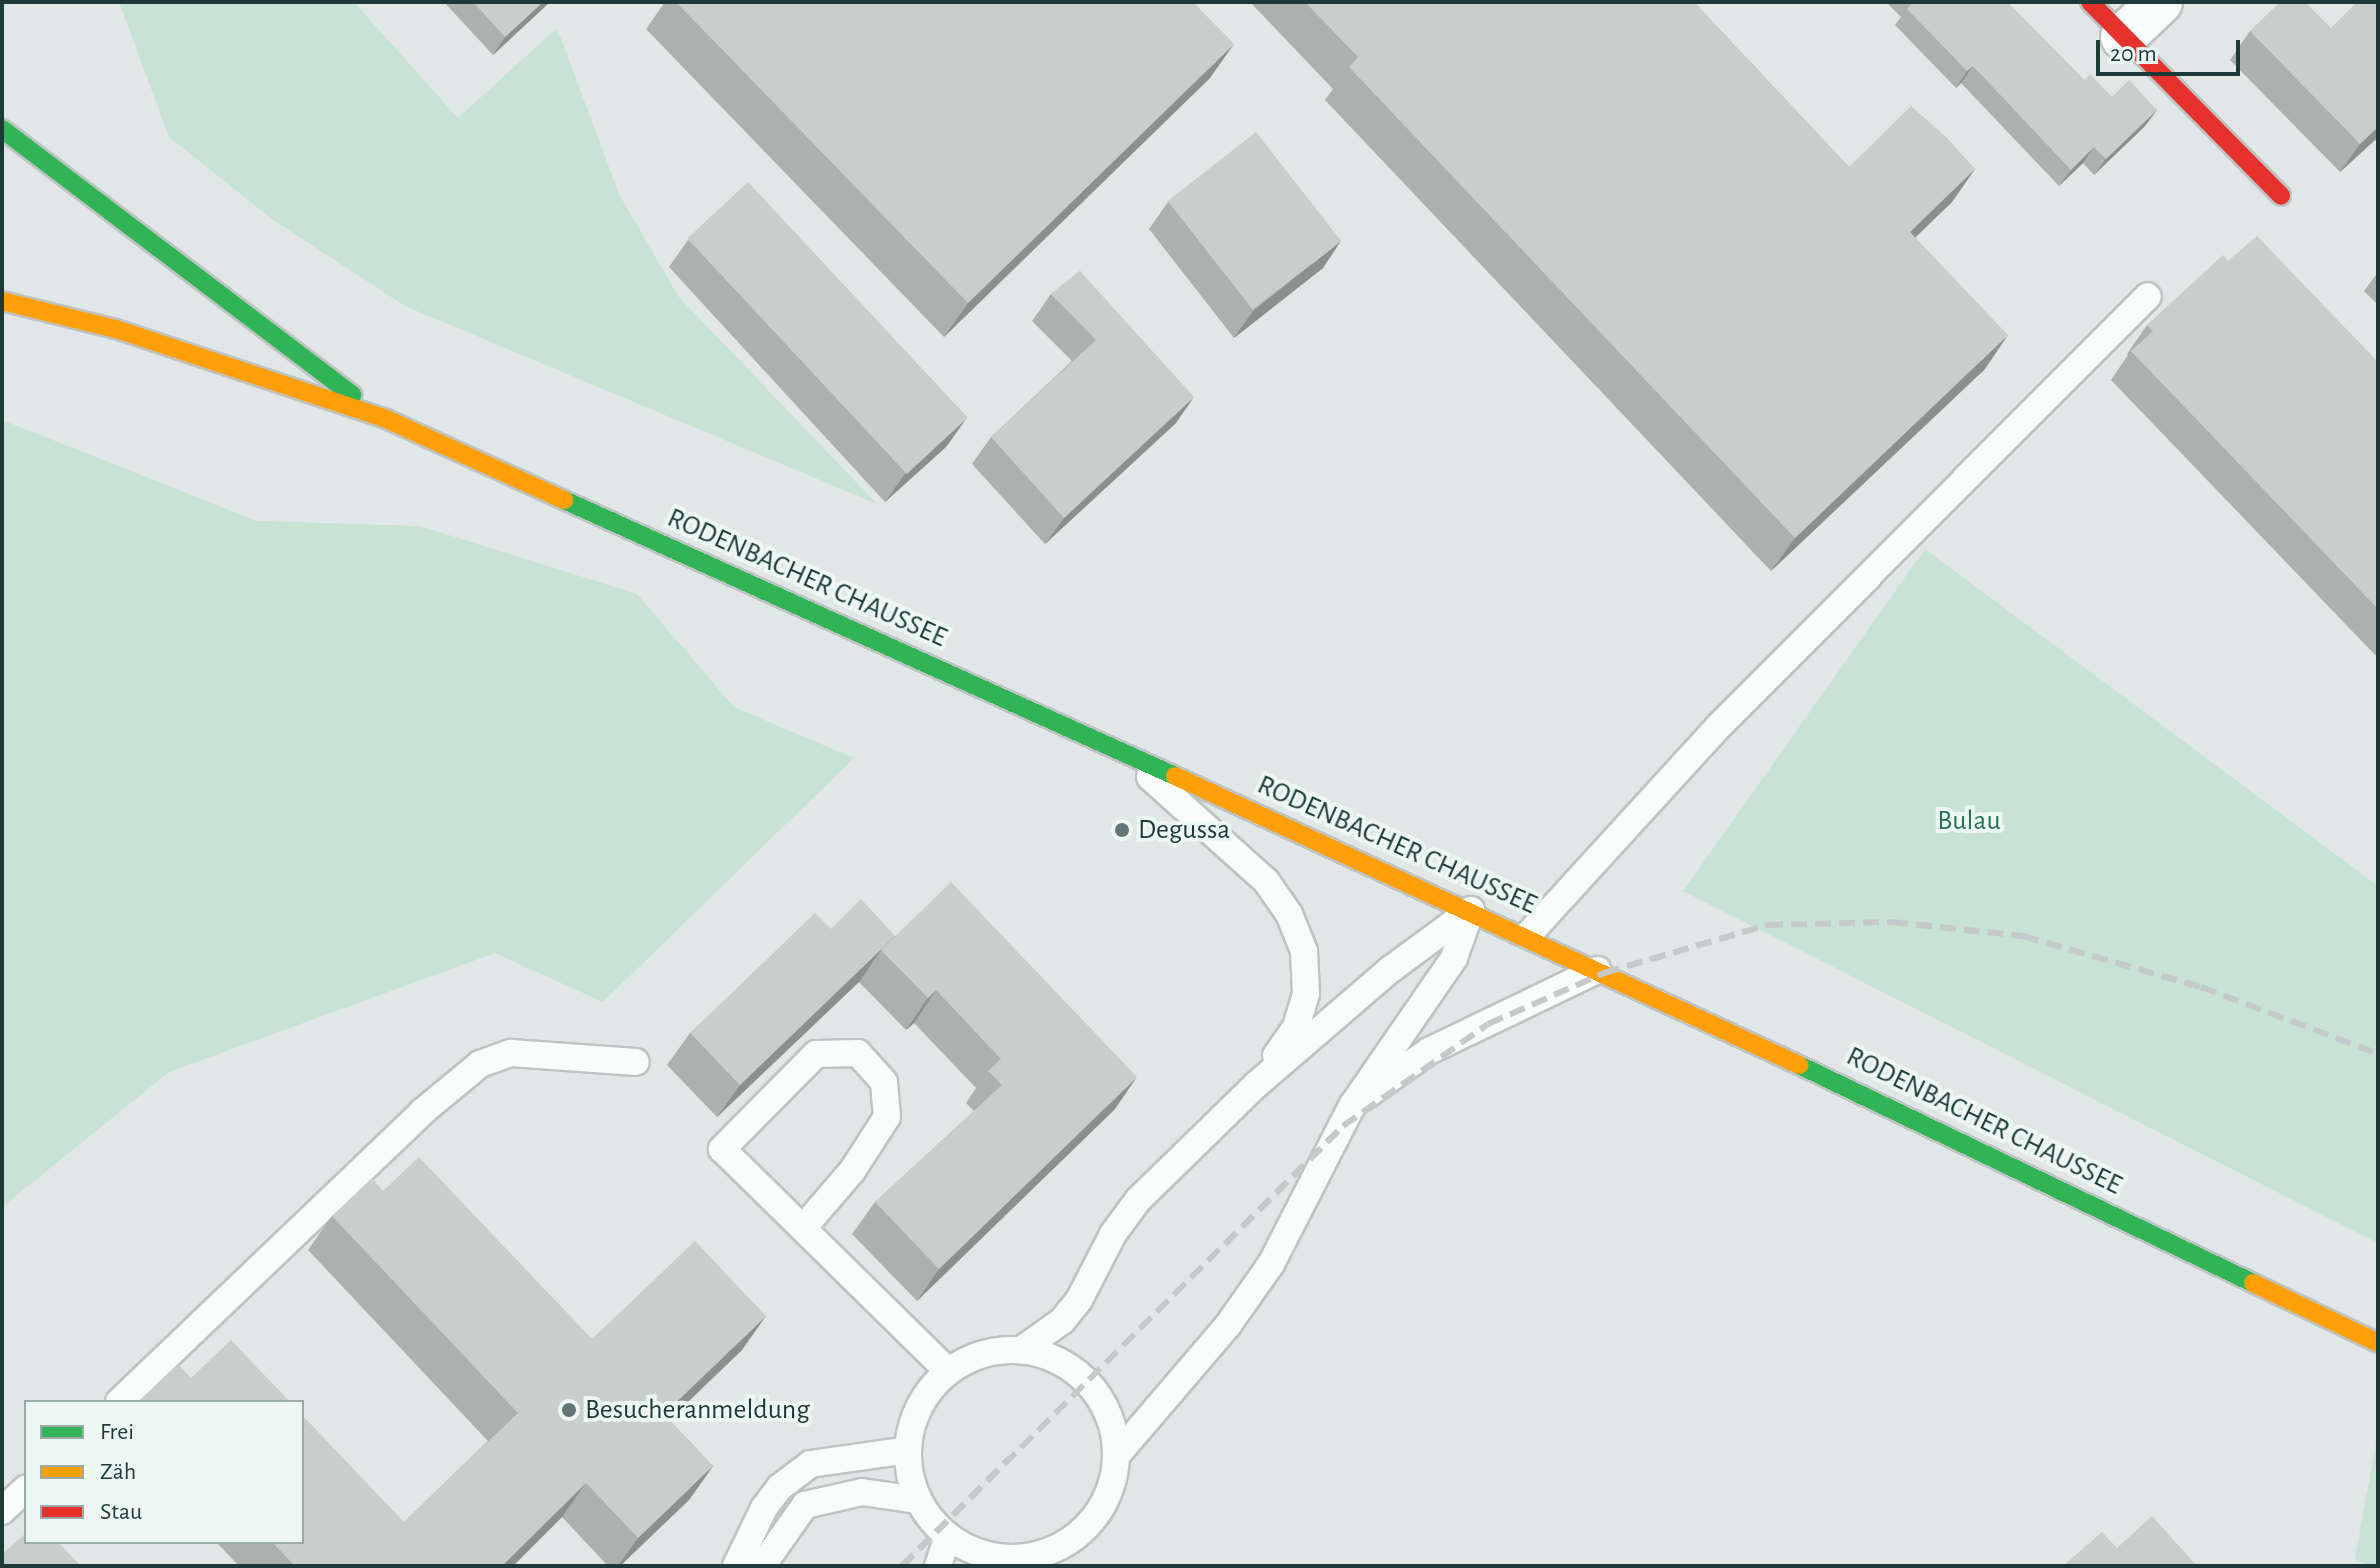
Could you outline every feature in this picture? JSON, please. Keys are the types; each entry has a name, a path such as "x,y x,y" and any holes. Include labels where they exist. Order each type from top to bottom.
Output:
{"main road":[{"path":"2090,2 2281,196"},
{"path":"2,129 384,418"},
{"path":"2,301 116,329 384,418"},
{"name":"RODENBACHER CHAUSSEE","path":"384,418 1528,935 1884,1102 2378,1343"}],"street":[{"path":"2123,37 2160,2"}],"lane":[{"path":"1528,935 1719,726 2148,296"},
{"path":"1121,750 1266,881 1298,935 1304,951 1302,1013 1256,1085"},
{"path":"1021,1350 1068,1365 1088,1382 1111,1420 1117,1455 1112,1484 1088,1526 1054,1550 1000,1562 948,1536 918,1500 908,1450 912,1425 928,1391 948,1371 970,1358 1021,1350 1062,1321 1079,1300 1113,1234 1138,1200 1256,1085 1391,969 1471,910"},
{"path":"1117,1455 1228,1325 1271,1264 1352,1106 1454,958 1471,910"},
{"path":"1352,1106 1429,1051 1597,970"},
{"path":"121,1400 430,1104 480,1064 511,1053 636,1062"},
{"path":"804,1227 852,1171 887,1117 884,1082 858,1053 816,1054 722,1149 948,1371"},
{"path":"736,1566 764,1508 780,1487 810,1464 908,1450"},
{"path":"2,1511 24,1491"},
{"path":"762,1566 805,1505 862,1492 918,1500"},
{"path":"938,1566 948,1536"}],"green space":[{"path":"119,2 354,2 458,118 557,28 619,194 678,296 877,504 405,306 272,219 169,137"},
{"path":"2,420 257,521 420,526 637,594 734,707 854,758 603,1002 495,953 169,1072 2,1207"},
{"name":"Bulau","path":"1925,549 2378,886 2378,1243 1683,891"},
{"path":"2378,1432 2378,1566 2368,1566 2355,1559"}],"building":[{"path":"473,2 543,2 505,37"},
{"path":"676,2 1193,2 1234,44 968,303"},
{"path":"1305,2 1694,2 1849,167 1911,106 1946,137 1975,169 1910,232 2008,335 1795,538 1349,67 1358,57"},
{"path":"1913,2 2007,2 2084,80 2090,74 2112,97 2129,80 2157,110 2106,159 2094,147 2071,170 1973,66 1967,71 1907,9"},
{"path":"2280,2 2305,2 2331,28 2357,2 2378,2 2378,127 2360,144 2250,31"},
{"path":"1256,132 1341,241 1253,310 1168,201"},
{"path":"748,182 968,417 907,474 687,239"},
{"path":"2257,236 2378,362 2378,609 2131,351 2153,331 2147,325 2223,255 2228,261"},
{"path":"1080,271 1194,397 1064,518 991,437 1096,340 1051,294"},
{"path":"951,882 1137,1077 939,1269 875,1202 1002,1085 988,1071 1001,1059 936,990 928,998 881,950"},
{"path":"861,899 895,936 740,1085 690,1033 815,913 831,929"},
{"name":"Besucheranmeldung","path":"419,1157 592,1339 695,1241 766,1316 664,1414 713,1466 638,1538 586,1483 502,1566 295,1566 274,1544 304,1544 304,1417 404,1522 518,1413 332,1216 372,1178 383,1191"},
{"path":"231,1340 288,1400 141,1400 178,1364 191,1378"},
{"path":"2152,1516 2197,1566 2063,1566 2102,1532 2117,1548"},
{"path":"24,1535 24,1544 60,1544 81,1566 2,1566 2,1554"}],"railway":[{"path":"902,1566 1343,1126 1488,1024 1604,973 1767,925 1892,922 2023,936 2201,987 2378,1054"}],"traffic: fast":[{"path":"2,129 353,395"},
{"path":"564,500 1175,776"},
{"path":"1799,1065 2253,1283"}],"traffic: slow":[{"path":"2,301 116,329 384,418 564,500"},
{"path":"1175,776 1799,1065"},
{"path":"2253,1283 2378,1343"}],"traffic: jam":[{"path":"2090,2 2281,196"}],"place":[{"name":"Degussa","path":"1122,830"},
{"name":"Besucheranmeldung","path":"569,1410"}]}
